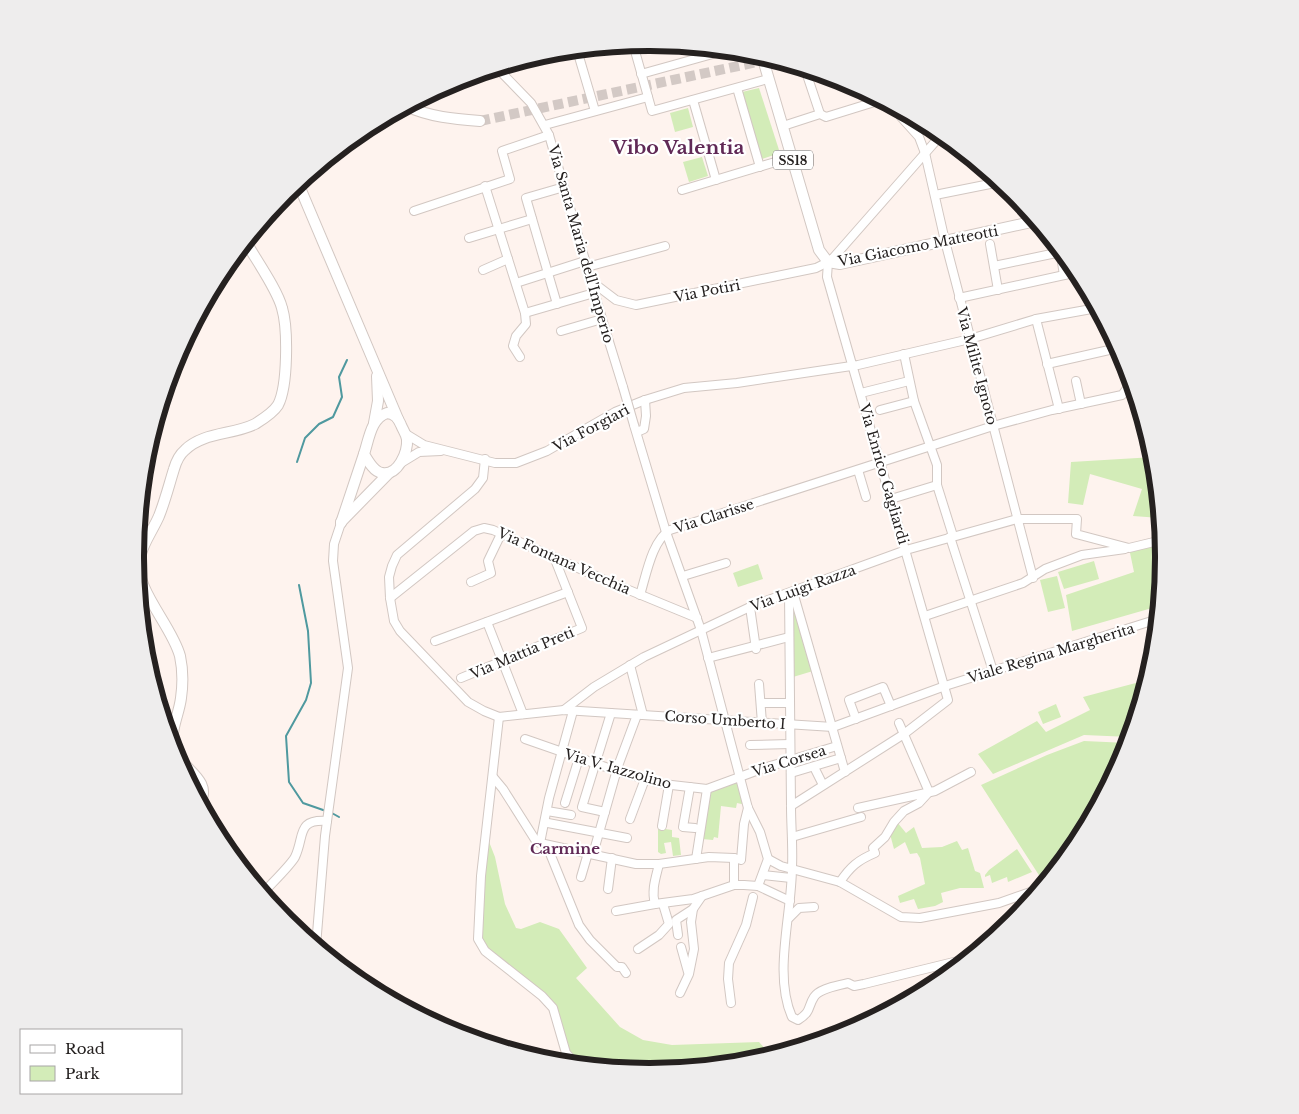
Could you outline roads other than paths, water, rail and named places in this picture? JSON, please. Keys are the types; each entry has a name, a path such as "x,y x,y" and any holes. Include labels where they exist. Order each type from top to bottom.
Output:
{"main road":[{"name":"SS18","path":"764,65 819,250 828,262"},
{"path":"414,110 440,118 480,121"},
{"path":"301,191 406,434 406,450 401,463 341,523"},
{"name":"Via Giacomo Matteotti","path":"828,262 840,264 1029,223"},
{"path":"144,543 159,516 179,456 184,450 199,440 244,428 261,420 277,407 282,392 285,361 286,338 282,307 249,248"},
{"path":"341,523 374,423 378,401 375,362"},
{"path":"374,423 377,418 388,413 398,419"},
{"path":"364,454 377,471 389,473"},
{"path":"145,586 171,633 180,655 182,675 181,699 174,730"},
{"path":"193,775 202,785 203,793"}],"street":[{"path":"635,51 652,112 768,79"},
{"path":"641,74 709,55"},
{"path":"579,57 595,111"},
{"name":"Via Santa Maria dell'Imperio","path":"502,73 532,104 549,135 594,293 624,386 666,532 701,630 748,808"},
{"path":"808,77 820,114"},
{"path":"737,88 760,167"},
{"path":"545,125 648,97"},
{"path":"693,100 716,180"},
{"path":"782,126 820,114 826,117 872,103"},
{"name":"Via Milite Ignoto","path":"904,120 919,137 925,153 945,241 1033,578"},
{"path":"414,211 510,179 502,152 549,135"},
{"path":"828,262 936,141"},
{"path":"682,190 792,157"},
{"path":"935,196 991,184"},
{"path":"485,186 525,313 526,324 516,336 513,346 520,358"},
{"path":"558,304 526,198 564,187"},
{"path":"469,238 532,219"},
{"path":"990,244 998,290"},
{"path":"516,283 548,273 665,246"},
{"path":"994,266 1054,253"},
{"path":"482,270 508,260"},
{"name":"Via Potiri","path":"591,281 616,300 636,305 816,268 828,262"},
{"name":"Via Enrico Gagliardi","path":"828,262 827,276 948,700 904,734"},
{"path":"1063,266 1064,275"},
{"path":"960,298 1069,274"},
{"path":"525,313 594,293"},
{"name":"Via Forgiari","path":"451,451 496,463 516,463 547,451 615,412 684,388 853,366 970,339 1036,319 1090,309"},
{"path":"561,331 602,318"},
{"path":"1036,319 1058,408"},
{"path":"1047,364 1111,350"},
{"path":"904,354 914,401 932,446 937,465 937,485 951,536 994,671"},
{"path":"861,393 909,381"},
{"path":"1076,381 1082,404"},
{"name":"Via Clarisse","path":"666,532 993,426 1058,408 1122,395 1126,389"},
{"path":"636,429 644,429 646,416 645,400"},
{"path":"880,410 914,401"},
{"path":"406,434 424,445 451,451"},
{"path":"401,463 419,452 451,451"},
{"path":"485,459 483,478 475,489 397,555 389,578 390,598 394,621 417,651 468,702 499,717 481,876 478,939 486,951 542,996 553,1008 566,1052 569,1056"},
{"path":"858,470 866,497"},
{"path":"891,499 937,485"},
{"name":"Via Luigi Razza","path":"564,710 594,687 644,656 750,607 906,550 951,536 1017,518 1077,519 1076,534 1129,548"},
{"path":"317,938 327,821 348,668 333,561 334,544 341,523"},
{"name":"Via Fontana Vecchia","path":"390,598 474,531 484,528 697,618"},
{"path":"640,595 654,550 666,532"},
{"path":"471,582 491,573 488,561 501,534"},
{"path":"925,616 1024,583 1045,569 1082,555 1129,548 1155,542"},
{"path":"435,642 568,592 554,557"},
{"path":"683,576 726,563"},
{"name":"Via Mattia Preti","path":"461,678 582,628 568,592"},
{"path":"791,592 789,637 792,868 783,976 786,1001 792,1017 798,1020 809,1011 815,996 824,990 848,983 854,986 864,984 951,963"},
{"path":"791,592 845,772"},
{"path":"750,607 756,647"},
{"name":"Viale Regina Margherita","path":"944,686 1151,621"},
{"path":"487,622 523,714"},
{"path":"708,658 789,637"},
{"path":"581,877 599,832 617,771 640,715 630,665"},
{"path":"759,684 762,723"},
{"path":"856,719 849,700 883,686 891,706"},
{"name":"Corso Umberto I","path":"499,717 564,710 833,727 944,686"},
{"path":"760,703 790,703"},
{"path":"573,711 546,811 544,845 580,925 590,940 617,967 622,967 626,973"},
{"path":"605,812 582,807 611,713"},
{"path":"899,723 929,792"},
{"path":"791,806 904,734"},
{"name":"Via V. Iazzolino","path":"525,739 617,771 669,785 707,789 740,776"},
{"path":"750,745 790,744"},
{"name":"Via Corsea","path":"740,776 838,746"},
{"path":"565,803 578,758"},
{"path":"791,773 841,758"},
{"path":"814,767 823,785"},
{"path":"858,808 935,791 970,772"},
{"path":"493,777 504,789 536,841 544,845 636,864 659,864 696,859 738,859"},
{"path":"630,819 645,779"},
{"path":"662,826 669,785"},
{"path":"690,788 683,827 694,828"},
{"path":"696,859 707,789"},
{"path":"840,882 860,859 874,850 904,811 919,803 929,792"},
{"path":"748,808 760,832 768,858 764,875 758,886"},
{"path":"734,885 748,808"},
{"path":"546,811 571,815"},
{"path":"792,837 861,816"},
{"path":"267,887 294,857 305,827 316,820 327,821"},
{"path":"548,823 627,838"},
{"path":"608,889 612,858"},
{"path":"768,858 780,866 840,882 902,917 920,918 999,903 1027,893"},
{"path":"638,948 659,935 669,924 653,896 659,864"},
{"path":"764,875 791,878"},
{"path":"616,911 693,900 734,885 758,886 790,901"},
{"path":"678,935 676,920 693,909 702,896"},
{"path":"731,1003 728,979 729,963 746,924 753,897"},
{"path":"789,918 799,908 814,907"},
{"path":"680,993 689,974 694,949 691,922 693,909"},
{"path":"681,947 689,974"}],"waterway":[{"path":"297,462 305,438 319,424 333,417 342,397 339,377 347,360"},
{"path":"299,585 308,631 311,683 306,700 286,736 289,782 303,803 326,811"},
{"path":"330,812 339,817"}],"tunnel":[{"path":"480,121 755,62"}],"district":[{"name":"Vibo Valentia","path":"678,147"},
{"name":"Carmine","path":"565,848"}]}
